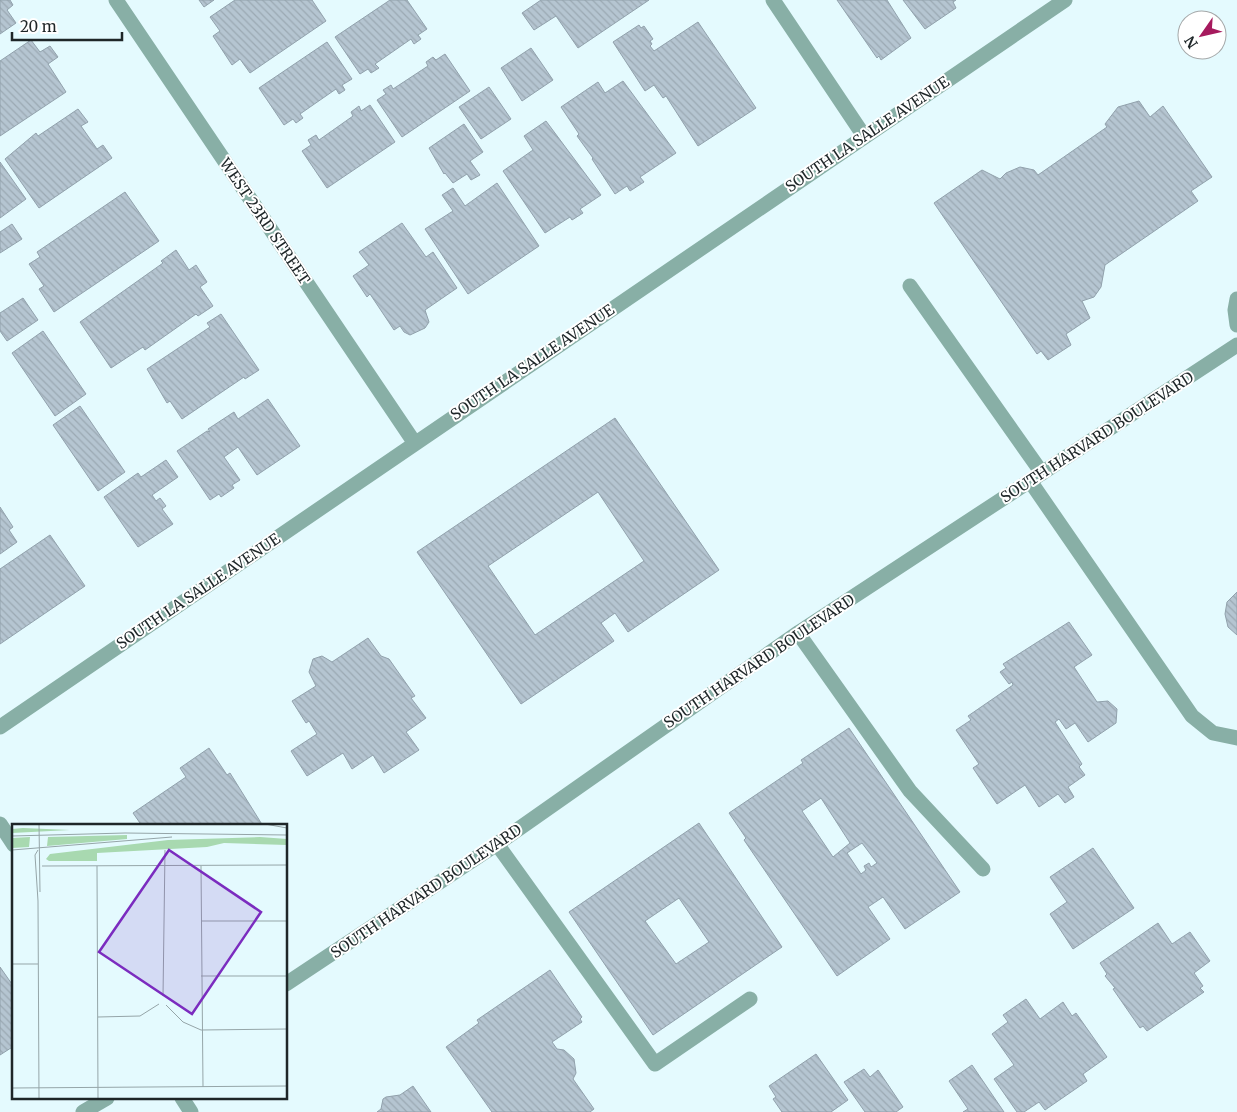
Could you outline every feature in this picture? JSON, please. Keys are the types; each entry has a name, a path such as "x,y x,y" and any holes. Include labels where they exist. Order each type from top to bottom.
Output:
{"street":[{"name":"WEST 23RD STREET","path":"116,0 414,442"},
{"path":"773,0 864,136"},
{"name":"SOUTH LA SALLE AVENUE","path":"0,727 414,442 1065,0"},
{"path":"910,286 1192,716 1213,734 1237,738"},
{"path":"1237,299 1237,325"},
{"name":"SOUTH HARVARD BOULEVARD","path":"288,983 497,844 798,633 1237,345"},
{"path":"798,633 910,790 983,869"},
{"path":"0,824 12,842"},
{"path":"497,844 655,1064 750,999"},
{"path":"82,1112 103,1100"},
{"path":"183,1100 191,1112"}],"building":[{"path":"0,0 10,0 13,5 7,10 16,23 0,34"},
{"path":"199,0 214,0 204,7"},
{"path":"235,0 312,0 326,21 250,73 240,59 232,65 213,36 220,31 210,17"},
{"path":"390,0 407,0 427,29 418,35 421,39 414,44 411,39 375,64 379,68 371,73 368,69 360,74 335,37"},
{"path":"541,0 649,0 578,48 556,16 534,30 522,13"},
{"path":"837,0 887,0 911,38 881,60 879,56 877,58"},
{"path":"903,0 956,0 953,2 956,8 925,29"},
{"path":"698,22 756,108 698,146 666,96 663,98 654,85 645,91 613,42 639,25 641,28 644,26 653,39 650,41 652,44 650,46 654,51"},
{"path":"31,40 40,52 50,46 58,57 48,64 66,92 0,136 0,61"},
{"path":"327,42 352,79 342,85 345,90 339,94 336,89 300,114 303,118 296,123 293,119 284,125 259,88"},
{"path":"531,48 553,80 522,101 501,68"},
{"path":"445,54 470,91 402,137 377,100 386,94 383,90 391,85 393,89 428,66 426,62 433,57 436,60"},
{"path":"623,81 676,153 640,177 644,182 630,191 627,186 615,194 577,136 579,134 561,107 598,82 605,93"},
{"path":"489,87 511,119 481,139 459,107"},
{"path":"1139,101 1150,117 1163,106 1212,177 1191,191 1198,201 1105,265 1101,287 1094,297 1082,301 1090,318 1066,334 1071,345 1048,360 1041,351 1037,354 934,203 982,170 1000,179 1006,173 1020,167 1034,170 1038,175 1107,127 1105,124 1118,107"},
{"path":"370,105 395,142 327,188 302,151 311,145 308,140 316,135 319,140 353,116 351,112 359,106 361,111"},
{"path":"78,109 88,122 81,126 97,149 103,145 112,158 39,208 5,159 36,133 38,136"},
{"path":"546,121 601,195 580,209 583,213 572,220 570,217 545,233 503,171 533,150 524,136"},
{"path":"464,124 483,152 470,161 480,175 471,180 467,174 453,183 444,174 429,148"},
{"path":"0,162 26,199 0,218"},
{"path":"497,183 539,246 468,294 425,229 453,211 442,195 453,188 465,206"},
{"path":"125,192 159,241 54,312 39,289 44,286 29,264 40,257 37,252"},
{"path":"402,223 426,257 433,252 457,288 425,310 429,322 425,328 410,335 404,332 400,326 394,330 370,294 367,297 353,276 369,265 359,252"},
{"path":"12,224 22,239 0,253 0,232"},
{"path":"176,250 189,270 196,265 207,282 200,287 213,306 198,316 196,314 145,350 143,347 111,368 80,322 163,263 161,261"},
{"path":"23,298 38,320 7,341 0,331 0,313"},
{"path":"221,314 259,370 245,379 244,377 182,419 170,401 167,403 147,369 210,327 207,323"},
{"path":"43,331 86,394 55,416 12,353"},
{"path":"268,399 300,446 257,475 238,447 224,457 240,480 232,485 234,488 221,497 219,494 210,500 177,451 207,431 210,432 208,429 234,412 238,419"},
{"path":"80,406 125,472 98,491 53,425"},
{"path":"615,418 719,570 628,632 615,613 601,623 614,641 521,704 417,552","holes":["598,492 644,561 535,635 488,566"]},
{"path":"166,460 178,477 152,495 156,501 160,498 166,506 162,509 173,524 138,547 104,497 138,473 141,477"},
{"path":"0,507 13,527 9,530 17,542 0,554"},
{"path":"50,535 85,586 0,644 0,569"},
{"path":"1237,592 1237,635 1228,627 1225,614 1227,602"},
{"path":"1069,622 1092,655 1074,667 1097,702 1108,701 1117,709 1116,723 1088,742 1075,723 1066,729 1059,719 1055,722 1082,764 1079,767 1085,775 1068,787 1074,797 1065,803 1058,794 1039,807 1025,785 997,804 973,768 979,764 956,730 971,720 968,716 1013,685 1012,682 1009,684 1000,672 1006,668 1003,664"},
{"path":"368,638 381,656 389,659 415,696 411,698 426,718 406,732 419,750 384,773 373,755 352,769 343,753 307,776 291,751 317,734 309,721 306,723 292,701 316,686 309,672 313,659 322,656 332,662"},
{"path":"849,728 960,892 905,929 883,897 868,907 890,939 837,976 744,840 746,838 729,813 803,763 801,760","holes":["821,798 850,843 833,857 802,811","862,843 877,863 871,867 869,863 864,866 866,870 861,874 847,853"]},
{"path":"209,748 227,775 230,773 262,824 141,824 133,813 186,777 180,768"},
{"path":"699,823 782,947 653,1035 569,912","holes":["679,898 709,942 676,964 645,921"]},
{"path":"1093,848 1134,908 1073,949 1050,914 1067,902 1050,877"},
{"path":"1158,923 1172,944 1190,932 1210,961 1194,973 1203,986 1200,988 1204,992 1147,1031 1143,1026 1140,1028 1113,989 1115,988 1105,976 1107,974 1100,963"},
{"path":"0,967 12,984 12,1047 0,1055"},
{"path":"550,970 582,1017 580,1019 582,1022 552,1042 557,1049 564,1050 574,1059 576,1073 573,1079 594,1109 590,1112 492,1112 446,1047 479,1023 477,1020"},
{"path":"1026,999 1040,1019 1063,1002 1072,1016 1076,1013 1107,1057 1083,1074 1087,1081 1045,1110 1039,1102 1024,1112 1017,1112 994,1079 1014,1065 992,1034 1008,1022 1003,1015"},
{"path":"816,1054 848,1100 831,1112 782,1112 773,1099 776,1097 769,1086"},
{"path":"972,1065 1004,1112 963,1112 968,1109 949,1081"},
{"path":"864,1069 870,1077 878,1070 903,1107 896,1112 865,1112 844,1082"},
{"path":"413,1086 431,1112 377,1112 381,1109 383,1099 400,1095"}]}
